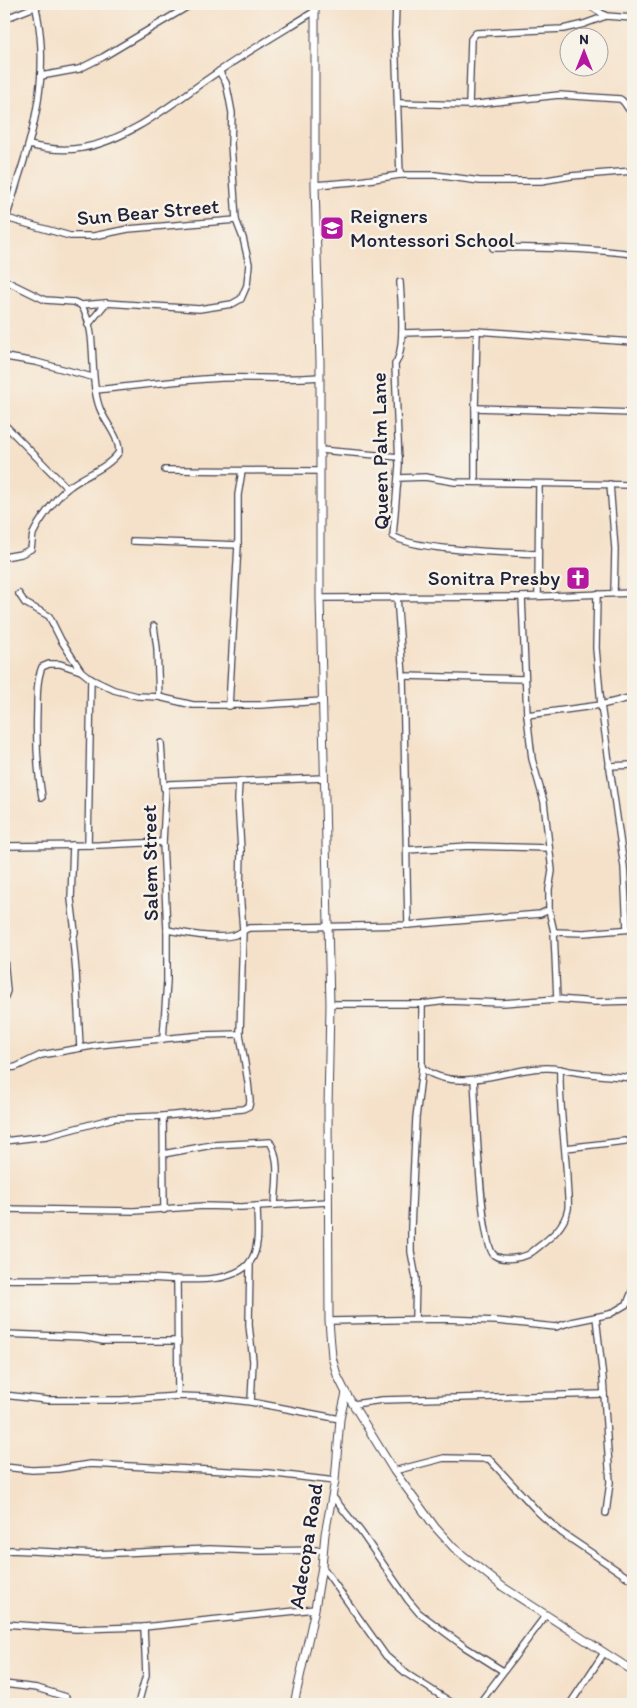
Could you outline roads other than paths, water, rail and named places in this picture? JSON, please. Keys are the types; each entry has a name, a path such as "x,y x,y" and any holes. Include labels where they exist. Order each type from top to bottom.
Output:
{"street":[{"path":"4,18 38,4 42,42 40,94 29,145 5,220"},
{"path":"41,76 79,69 103,57 192,4"},
{"path":"396,4 395,34 400,175"},
{"path":"587,4 606,16"},
{"path":"29,145 44,148 82,148 112,138 152,117 315,7"},
{"path":"315,7 315,185 320,377 320,598 330,1004 328,1108 329,1321 332,1358 337,1376 346,1393 394,1471 435,1527 454,1548 504,1586 633,1672"},
{"path":"469,105 471,39 476,32 563,28 584,24 606,16 633,18"},
{"path":"4,280 45,300 81,304 106,303 199,309 232,304 241,299 247,285 249,264 243,238 236,220 231,144 232,113 226,84 219,71"},
{"path":"398,103 469,105 559,95 620,99 624,101 630,112 633,113"},
{"path":"315,185 400,175 435,175 480,181 541,181 571,176 633,171"},
{"name":"Sun Bear Street","path":"5,220 70,236 94,236 128,229 236,220"},
{"path":"493,248 549,247 604,250 633,254"},
{"name":"Queen Palm Lane","path":"400,282 402,333 399,360 395,364 399,457 393,536 424,545 538,554"},
{"path":"88,325 106,303"},
{"path":"4,557 21,554 31,549 33,535 42,518 68,488 97,470 119,452 116,440 99,407 92,377 91,337 86,312 81,304"},
{"path":"402,333 477,331 633,342"},
{"path":"475,481 474,408 477,331"},
{"path":"6,356 92,377"},
{"path":"95,390 219,378 256,377 274,379 320,377"},
{"path":"474,408 633,413"},
{"path":"4,424 68,488"},
{"path":"320,450 399,457"},
{"path":"165,470 320,471"},
{"path":"229,706 238,545 238,495 242,471"},
{"path":"398,478 425,478 455,482 633,485"},
{"path":"538,596 539,484"},
{"path":"610,484 615,549 614,593"},
{"path":"133,542 238,545"},
{"path":"320,598 522,597 633,593"},
{"path":"19,594 26,603 49,616 61,640 81,671 91,679 114,690 137,696 159,697 193,705 229,706 322,701"},
{"path":"554,932 584,933 630,929 624,867 601,705 596,648 597,594"},
{"path":"397,597 403,676 408,925"},
{"path":"522,597 525,679 532,759 544,802 552,872 548,889 548,910 554,932 557,999"},
{"path":"154,626 159,697"},
{"path":"42,797 37,750 37,697 40,671 42,667 49,664 60,664 81,671"},
{"path":"403,676 525,679"},
{"path":"88,845 91,679"},
{"path":"528,715 601,705 633,697"},
{"path":"161,743 164,790"},
{"path":"609,766 633,764"},
{"name":"Salem Street","path":"163,1039 167,981 163,842 164,790 166,786 169,784 324,778"},
{"path":"4,1141 47,1136 114,1118 163,1116 247,1108 250,1101 240,1034 243,930 240,894 239,781"},
{"path":"4,846 163,842"},
{"path":"72,845 71,899 80,1047"},
{"path":"407,850 469,846 549,848"},
{"path":"167,930 189,934 218,935 234,934 243,930 265,927 408,925 540,914 548,910"},
{"path":"4,958 7,990 4,999"},
{"path":"330,1004 422,1004 448,1001 503,1003 557,999 595,1002 633,1001"},
{"path":"415,1319 416,1278 411,1252 411,1227 416,1118 422,1068 422,1004"},
{"path":"4,1068 16,1067 41,1055 80,1047 136,1040 240,1034"},
{"path":"422,1068 438,1077 474,1080 487,1076 532,1069 560,1069 633,1078"},
{"path":"474,1080 484,1217 490,1248 496,1256 501,1258 529,1255 558,1230 565,1220 568,1207 560,1069"},
{"path":"163,1116 164,1210"},
{"path":"566,1148 624,1141"},
{"path":"163,1154 212,1145 270,1142 275,1151 277,1164 275,1205"},
{"path":"4,1209 134,1211 204,1206 257,1206 328,1202"},
{"path":"251,1402 253,1361 249,1324 250,1262 256,1250 257,1206"},
{"path":"4,1279 192,1280 218,1278 237,1271 250,1262"},
{"path":"177,1279 178,1396"},
{"path":"329,1321 415,1319 497,1321 556,1327 610,1314 627,1304 633,1289"},
{"path":"596,1317 610,1482 606,1513"},
{"path":"4,1334 82,1337 103,1341 178,1341"},
{"name":"Adecopa Road","path":"294,1704 315,1609 333,1497 340,1419 346,1393"},
{"path":"354,1404 382,1400 604,1394"},
{"path":"4,1395 47,1400 121,1400 178,1396 207,1397 251,1402 340,1419"},
{"path":"394,1471 444,1458 488,1459 538,1513 562,1533 633,1581"},
{"path":"4,1467 32,1470 58,1469 90,1464 268,1473 335,1481"},
{"path":"333,1497 361,1532 419,1613 465,1647 503,1671"},
{"path":"4,1551 95,1554 210,1549 258,1551 323,1550"},
{"path":"322,1566 386,1656 407,1674 454,1704"},
{"path":"4,1624 76,1629 144,1627 315,1609"},
{"path":"479,1704 546,1615"},
{"path":"138,1704 146,1674 144,1627"},
{"path":"570,1704 604,1652"},
{"path":"4,1684 38,1688 66,1697 65,1704"}],"place":[{"name":"Reigners Montessori School","path":"332,228"},
{"name":"Sonitra Presby","path":"578,578"}]}
